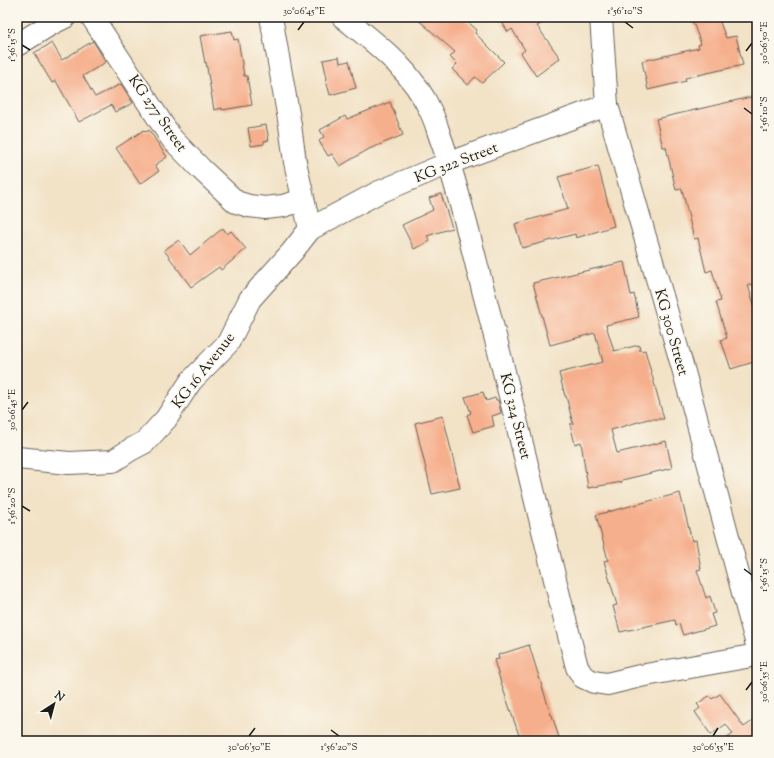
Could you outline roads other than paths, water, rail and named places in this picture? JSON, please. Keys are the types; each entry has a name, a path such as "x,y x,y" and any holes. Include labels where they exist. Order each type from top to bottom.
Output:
{"street":[{"path":"17,45 65,17"},
{"name":"KG 277 Street","path":"92,17 172,139 201,170 236,202 249,206 265,208 283,206 303,200"},
{"path":"271,17 295,162 310,229"},
{"name":"KG 324 Street","path":"343,17 378,44 394,60 415,84 431,111 449,163 503,366 514,416 577,667 584,677 594,682 607,684 640,676 757,655"},
{"name":"KG 300 Street","path":"600,17 607,105 690,393 757,645"},
{"name":"KG 322 Street","path":"310,229 377,193 449,163 607,105"},
{"name":"KG 16 Avenue","path":"17,458 69,464 113,461 145,442 166,419 191,381 228,343 250,299 292,252 310,229"}]}
